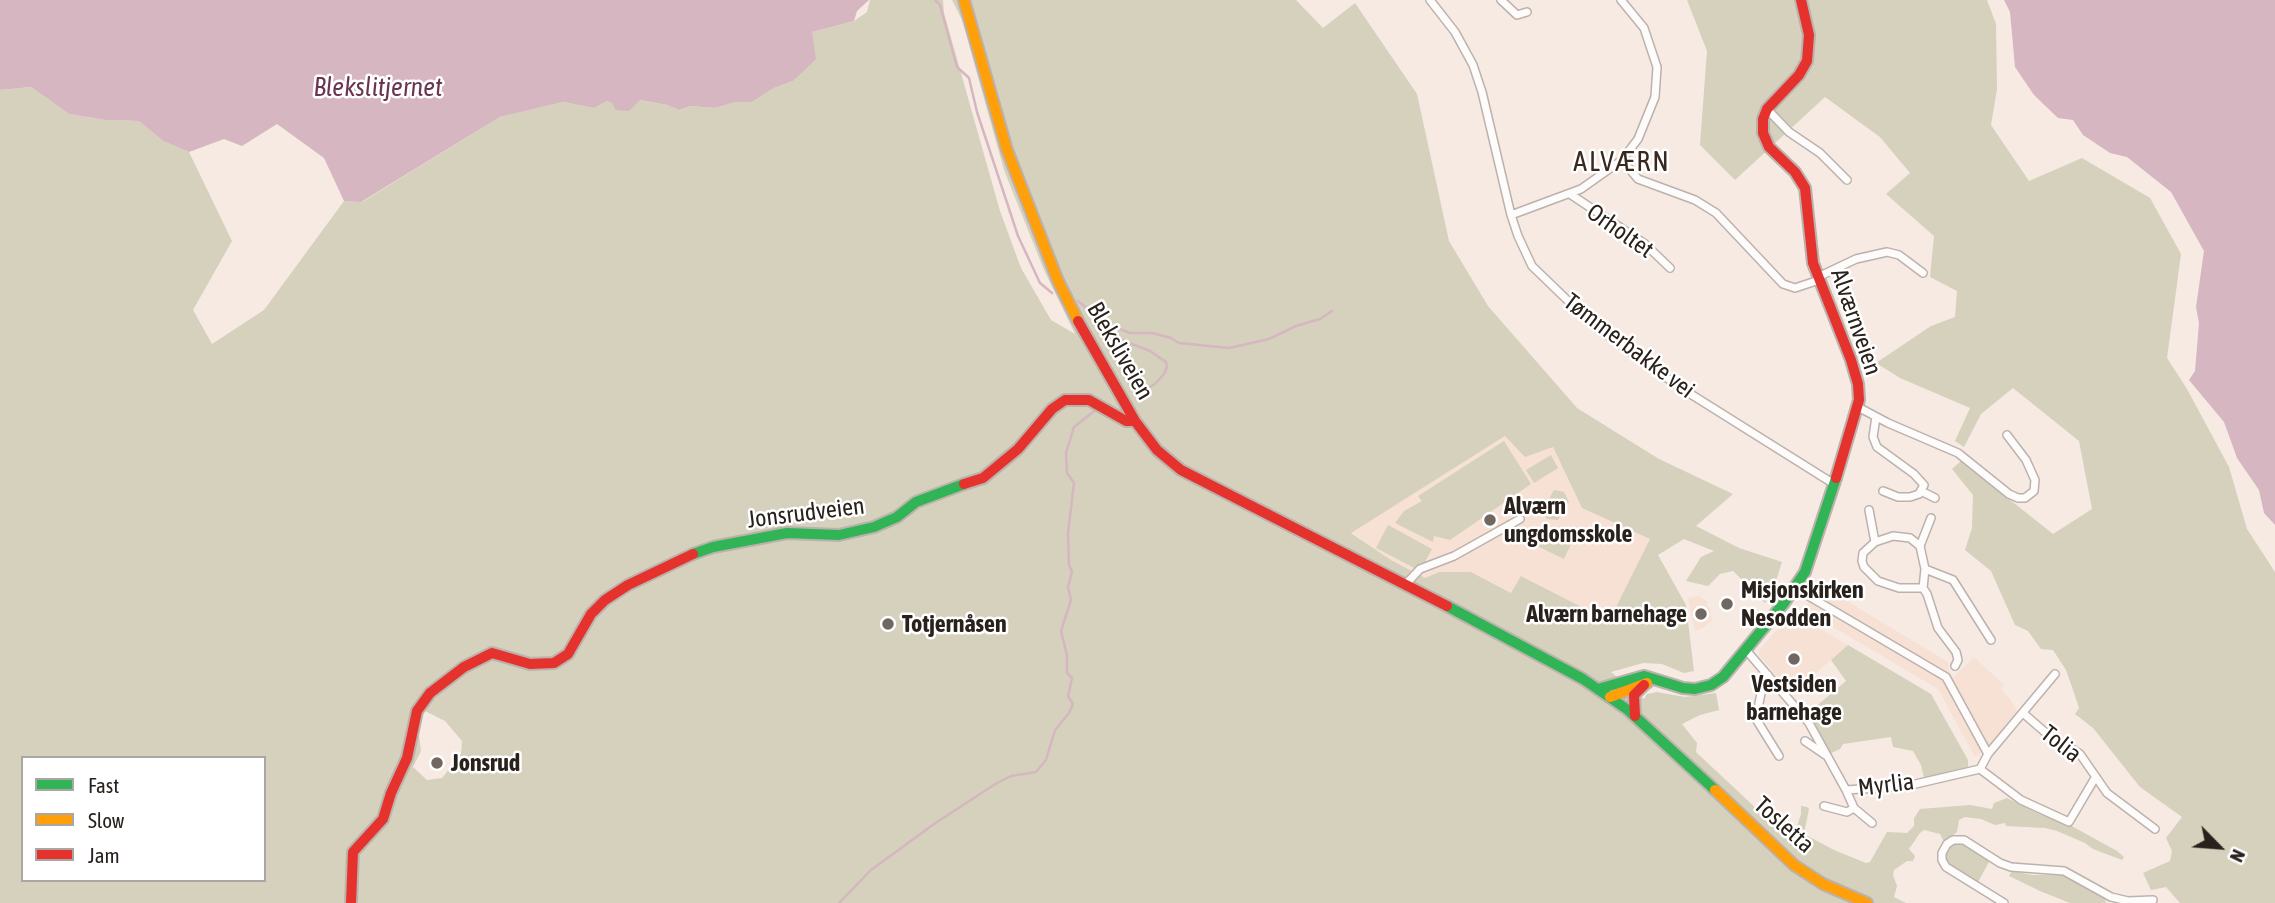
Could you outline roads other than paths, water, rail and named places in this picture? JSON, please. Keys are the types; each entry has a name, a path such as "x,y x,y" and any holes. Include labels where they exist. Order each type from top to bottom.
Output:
{"main road":[{"name":"Bleksliveien","path":"964,0 1007,150 1058,281 1135,421 1157,450 1181,470 1541,654 1610,697"},
{"path":"1768,109 1799,75 1807,61 1808,35 1801,0"},
{"name":"Alværnveien","path":"1598,689 1644,676 1690,690 1706,687 1723,677 1795,588 1812,557 1858,407 1859,391 1855,370 1819,279 1809,245 1805,188 1795,172 1766,142 1762,125 1768,109"},
{"name":"Jonsrudveien","path":"351,903 354,852 383,818 407,758 417,711 430,693 464,667 492,653 536,665 554,663 568,654 591,614 605,600 628,585 687,556 713,547 787,533 839,535 874,527 897,517 923,499 983,478 1018,449 1052,409 1065,400 1089,400 1126,421 1135,421"},
{"path":"1635,716 1634,695 1646,683"},
{"name":"Alværnveien","path":"1610,697 1646,683 1665,683"},
{"path":"1610,697 1635,716"},
{"name":"Tosletta","path":"1635,716 1794,864 1823,884 1867,903"}],"street":[{"name":"Tømmerbakke vei","path":"1430,0 1455,32 1473,65 1511,215 1532,266 1591,323 1681,388 1835,484"},
{"path":"1501,0 1517,15 1527,12"},
{"path":"1621,0 1644,28 1654,54 1657,80 1655,97 1645,125 1622,160 1638,179 1695,200 1717,213 1783,284 1795,288 1856,260 1887,252 1899,255 1923,274"},
{"path":"1768,109 1789,132 1820,153 1847,180"},
{"name":"Orholtet","path":"1511,215 1581,189 1622,160"},
{"name":"Orholtet","path":"1570,194 1644,244 1670,268"},
{"path":"1858,407 1958,453 2008,494 2025,498 2034,491 2035,480 2026,460 2007,435"},
{"path":"1876,417 1873,434 1877,447 1924,485 1922,491 1915,496 1903,497 1883,491"},
{"path":"1922,491 1934,498"},
{"path":"1869,510 1875,542"},
{"path":"1931,518 1920,546 1925,569 1923,588 1938,628 1956,652 1958,660 1955,666"},
{"path":"1406,584 1420,569 1454,556 1520,519"},
{"path":"1920,546 1910,538 1899,536 1875,542 1862,556 1864,567 1876,580 1899,588 1923,588"},
{"path":"1925,569 1952,580 1991,640"},
{"path":"1795,588 1946,677 1988,754"},
{"name":"Myrlia","path":"1746,650 1809,723 1846,790 1907,786 1980,769"},
{"name":"Tolia","path":"2055,674 1988,754 1980,769 2021,800 2069,822 2095,778"},
{"path":"1768,675 1762,688 1756,719 1779,756"},
{"name":"Tolia","path":"2023,713 2046,733 2080,754 2107,793 2155,829"},
{"path":"1805,741 1828,756"},
{"path":"1846,790 1854,808 1872,823"},
{"path":"1824,806 1847,812 1854,808"},
{"path":"2004,903 1945,867 1942,853 1947,844 1953,840 1964,840 2011,867 2064,871 2111,897 2128,901 2152,900"}],"water":[{"name":"Blekslitjernet","path":"0,0 869,0 857,11 854,21 812,32 816,59 793,81 774,88 752,102 736,102 715,108 690,106 679,110 640,100 629,111 616,110 612,103 607,101 594,108 563,102 500,117 361,202 344,201 324,158 277,124 242,146 224,139 189,152 163,141 139,121 106,120 69,114 31,87 0,90"},
{"path":"2004,0 2275,0 2275,525 2264,513 2259,490 2237,458 2224,422 2189,380 2195,371 2199,323 2196,307 2204,251 2171,192 2127,157 2110,153 2083,135 2073,120 2058,118 2034,95 2015,67 2010,12"}],"waterway":[{"path":"935,0 940,5 957,67 969,78 977,112 1018,236 1040,283 1052,293"},
{"path":"1078,301 1095,315 1104,333 1150,351 1166,362 1164,374 1139,397"},
{"path":"1100,326 1130,333 1152,333 1179,343 1229,348 1269,339 1296,326 1320,319 1332,311"},
{"path":"839,903 871,870 934,824 997,783 1011,776 1036,772 1046,760 1055,730 1073,704 1068,696 1072,678 1067,673 1067,655 1061,631 1071,600 1068,587 1072,572 1069,565 1068,533 1074,483 1067,473 1066,453 1074,427 1097,409"}],"place":[{"name":"Alværn ungdomsskole","path":"1490,520"},
{"name":"Misjonskirken Nesodden","path":"1727,604"},
{"name":"Alværn barnehage","path":"1701,614"},
{"name":"Totjernåsen","path":"888,624"},
{"name":"Vestsiden barnehage","path":"1794,659"},
{"name":"Jonsrud","path":"437,763"}],"district":[{"name":"ALVÆRN","path":"1622,162"}]}
